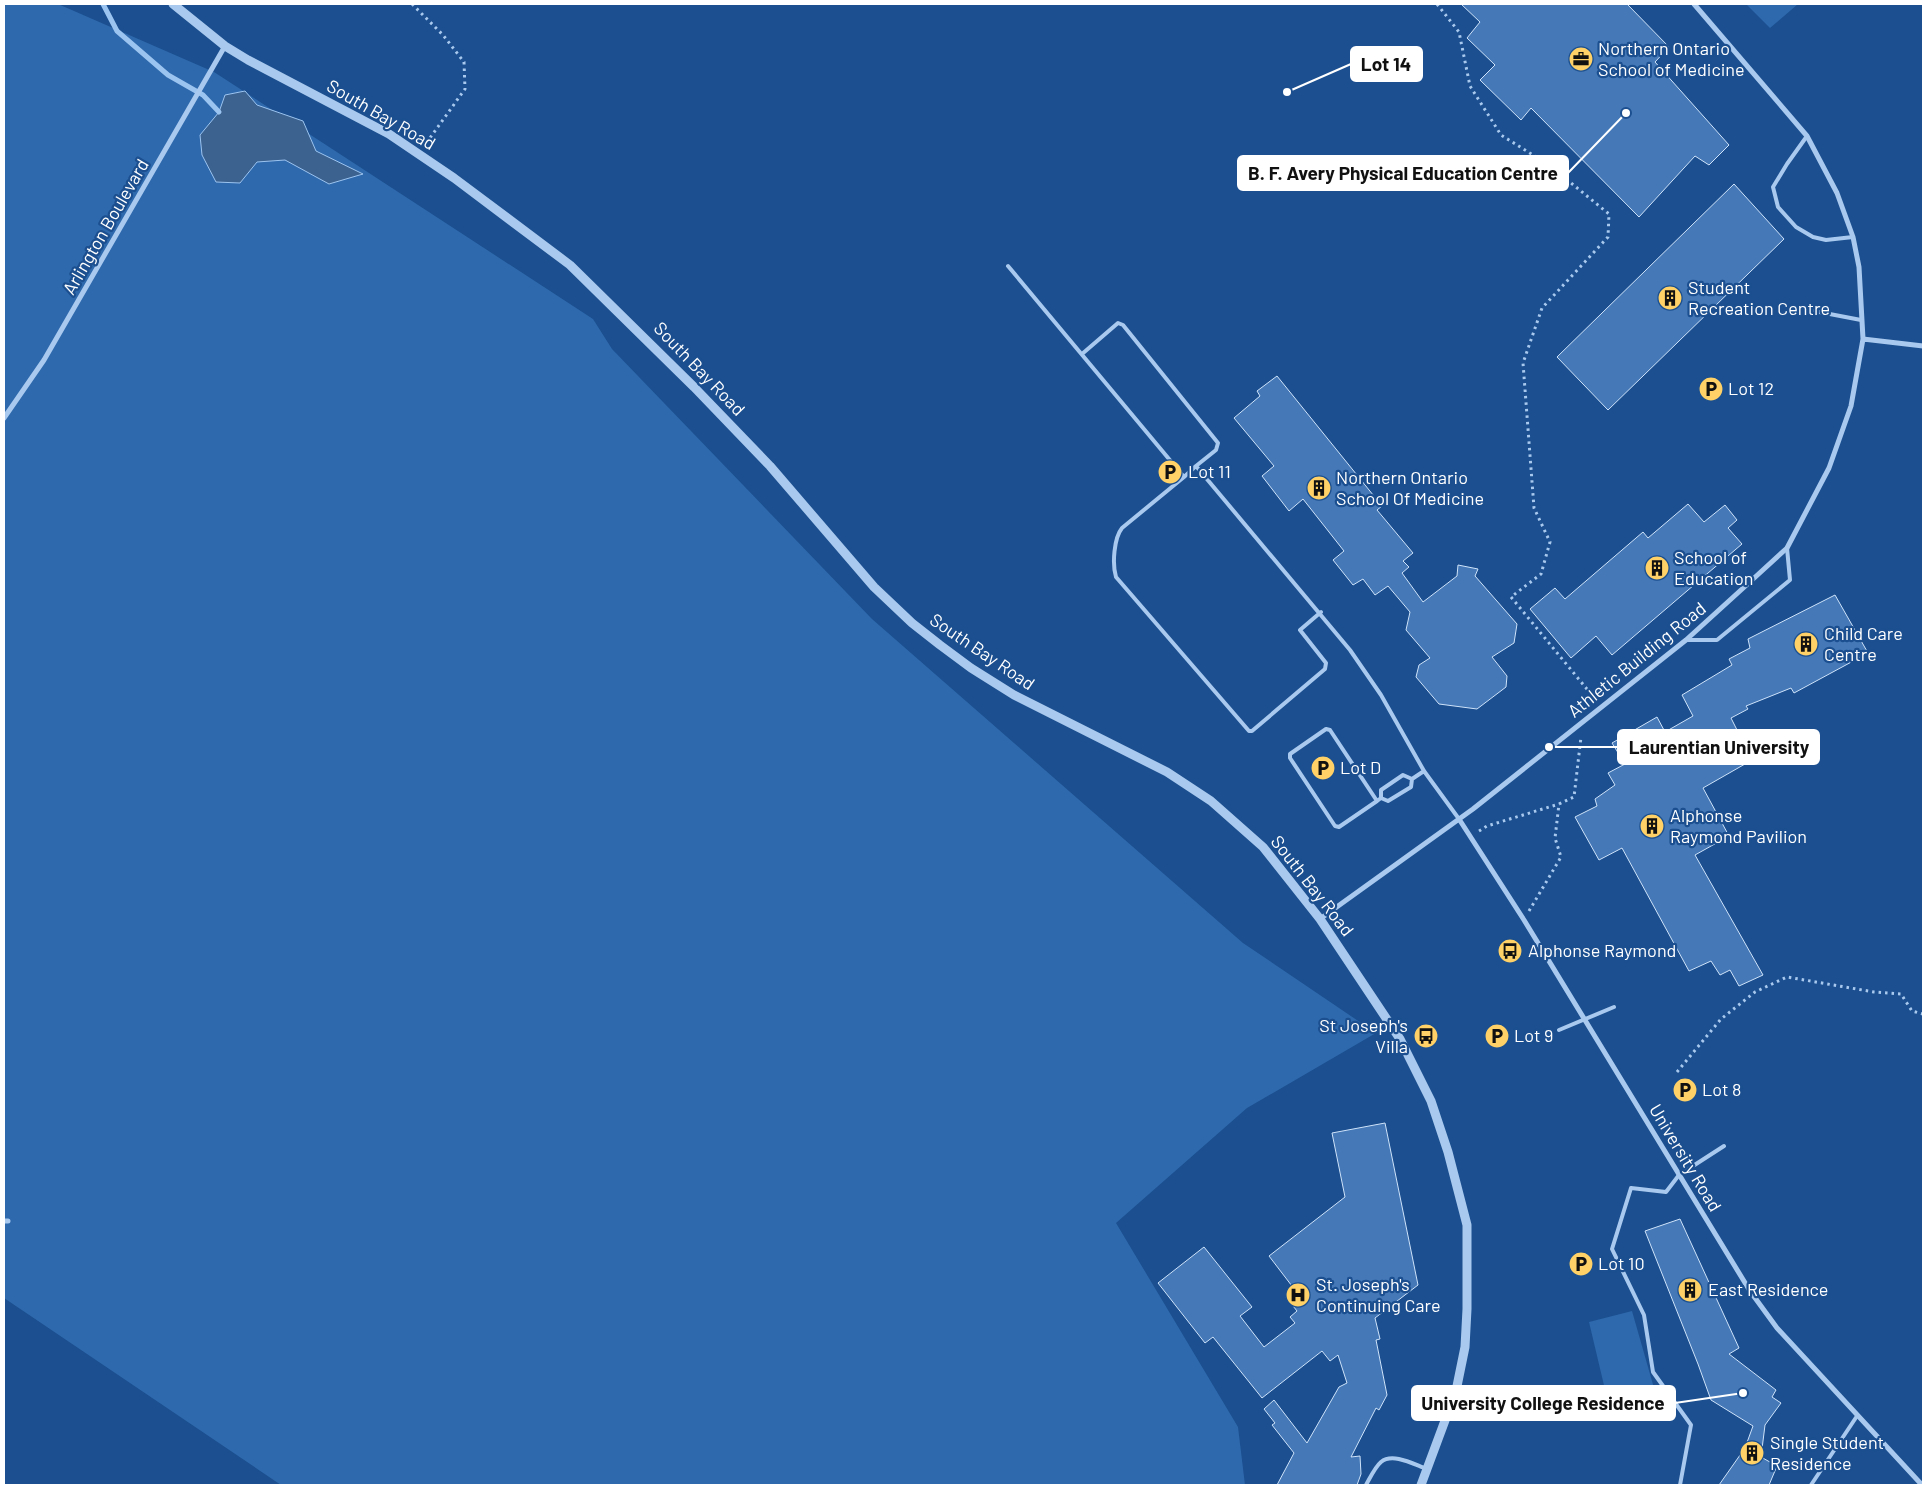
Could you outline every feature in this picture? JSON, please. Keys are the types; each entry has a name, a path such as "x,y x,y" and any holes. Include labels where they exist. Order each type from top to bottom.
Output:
{"street":[{"name":"South Bay Road","path":"173,4 225,46 248,60 389,134 454,178 570,265 606,299 770,466 874,587 912,623 971,668 1014,695 1166,772 1211,801 1264,847 1320,919 1400,1039 1431,1101 1448,1152 1467,1225 1465,1347 1456,1390 1421,1485"},
{"name":"Athletic Building Road","path":"1320,919 1459,819 1686,640 1787,548 1829,468 1851,406 1862,339 1859,267 1853,237 1838,193 1808,136 1694,4"},
{"name":"Arlington Boulevard","path":"4,418 44,360 225,46"},
{"path":"1862,339 1923,346"},
{"name":"University Road","path":"1459,819 1524,920 1750,1292 1777,1328 1922,1485"}],"lane":[{"path":"1808,136 1773,187 1778,207 1796,227 1813,237 1826,240 1853,237"},
{"path":"1008,266 1184,477"},
{"path":"1814,311 1861,320"},
{"path":"1082,354 1118,323 1123,325 1218,443 1216,450 1122,528 1118,534 1114,571 1116,577 1249,731 1252,731 1325,669 1326,663 1300,630 1320,612"},
{"path":"1196,466 1350,650 1381,695 1424,771 1459,819"},
{"path":"1686,640 1717,640 1790,580 1787,548"},
{"path":"1379,800 1330,730 1326,729 1290,754 1290,758 1335,826 1339,827 1379,800 1388,801 1411,787 1412,779 1424,771"},
{"path":"1379,800 1381,790 1403,775 1412,779"},
{"path":"1559,1030 1614,1006"},
{"path":"1680,1485 1691,1425 1653,1372 1644,1315 1612,1249 1631,1188 1666,1192 1679,1175 1724,1146"},
{"path":"1811,1485 1857,1416"},
{"path":"1366,1485 1381,1462 1391,1458 1427,1469"}],"path":[{"path":"412,4 443,35 464,62 465,89 419,154"},
{"path":"1437,4 1459,32 1470,86 1501,135 1549,165 1609,214 1608,237 1542,308 1523,364 1534,508 1550,542 1541,574 1511,597 1601,706"},
{"path":"1470,836 1487,826 1559,804 1574,797 1582,722"},
{"path":"1524,920 1561,857 1555,838 1559,804"},
{"path":"1677,1072 1721,1019 1755,992 1787,977 1874,992 1902,994 1912,1011 1923,1014"}],"shaded area":[{"path":"4,4 58,4 214,72 593,319 612,349 872,619 1243,943 1376,1033 1247,1108 1116,1223 1238,1427 1245,1485 281,1485 4,1298"},
{"path":"1746,4 1798,4 1770,28"},
{"path":"245,91 257,105 303,121 316,151 363,174 329,184 285,160 257,162 240,183 216,182 202,155 200,135 219,112 225,95"},
{"path":"1632,1311 1660,1409 1611,1415 1589,1322"}],"building":[{"path":"1461,4 1627,4 1669,47 1655,62 1729,145 1709,165 1695,156 1639,217 1531,108 1521,120 1480,80 1495,65 1467,38 1480,22"},
{"name":"Student Recreation Centre","path":"1734,184 1784,239 1608,410 1557,357"},
{"path":"1277,376 1382,506 1377,510 1413,553 1403,561 1409,567 1402,573 1423,602 1457,576 1458,565 1478,569 1475,576 1517,624 1514,643 1492,657 1507,676 1506,687 1477,709 1439,704 1416,677 1419,665 1430,658 1406,630 1410,612 1388,586 1375,595 1363,579 1353,585 1333,560 1344,551 1303,499 1289,511 1262,476 1274,466 1234,418 1260,396 1257,391"},
{"name":"School of Education","path":"1688,504 1704,522 1725,505 1737,520 1728,528 1742,544 1612,655 1596,636 1571,658 1530,609 1555,588 1565,599 1643,532 1648,538"},
{"name":"Alphonse Raymond Pavilion","path":"1835,595 1868,653 1794,693 1791,688 1746,706 1748,709 1731,718 1752,760 1703,788 1729,836 1695,855 1763,975 1739,986 1730,970 1720,975 1711,961 1689,971 1622,848 1599,860 1575,817 1597,806 1595,799 1615,785 1608,773 1625,764 1612,743 1657,717 1665,732 1693,716 1682,695 1732,665 1729,659 1750,648 1748,639"},
{"path":"1385,1123 1418,1285 1375,1318 1380,1339 1376,1340 1387,1395 1379,1410 1376,1408 1351,1457 1360,1456 1361,1474 1357,1485 1277,1485 1294,1453 1272,1425 1275,1423 1264,1409 1274,1400 1307,1443 1339,1387 1347,1383 1338,1355 1330,1361 1322,1351 1262,1398 1213,1337 1205,1343 1158,1283 1204,1247 1252,1307 1240,1316 1264,1347 1295,1323 1290,1317 1297,1311 1286,1297 1295,1290 1269,1256 1345,1197 1332,1133"},
{"path":"1680,1219 1739,1348 1729,1354 1776,1390 1772,1397 1781,1403 1765,1425 1761,1457 1777,1466 1769,1485 1719,1485 1745,1448 1753,1426 1711,1400 1645,1231"}],"waterway":[{"path":"103,4 117,31 168,75 203,95 219,112"}],"place":[{"name":"Northern Ontario School of Medicine","path":"1581,59"},
{"name":"Lot 14","path":"1287,92"},
{"name":"B. F. Avery Physical Education Centre","path":"1626,113"},
{"name":"Student Recreation Centre","path":"1670,298"},
{"name":"Lot 12","path":"1711,389"},
{"name":"Lot 11","path":"1170,472"},
{"name":"Northern Ontario School Of Medicine","path":"1319,488"},
{"name":"School of Education","path":"1657,568"},
{"name":"Child Care Centre","path":"1806,644"},
{"name":"Laurentian University","path":"1549,747"},
{"name":"Lot D","path":"1323,768"},
{"name":"Alphonse Raymond Pavilion","path":"1652,826"},
{"name":"Alphonse Raymond","path":"1510,951"},
{"name":"St Joseph's Villa","path":"1426,1036"},
{"name":"Lot 9","path":"1497,1036"},
{"name":"Lot 8","path":"1685,1090"},
{"name":"Lot 10","path":"1581,1264"},
{"name":"East Residence","path":"1690,1290"},
{"name":"St. Joseph's Continuing Care","path":"1298,1295"},
{"name":"University College Residence","path":"1743,1393"},
{"name":"Single Student Residence","path":"1752,1453"}]}
